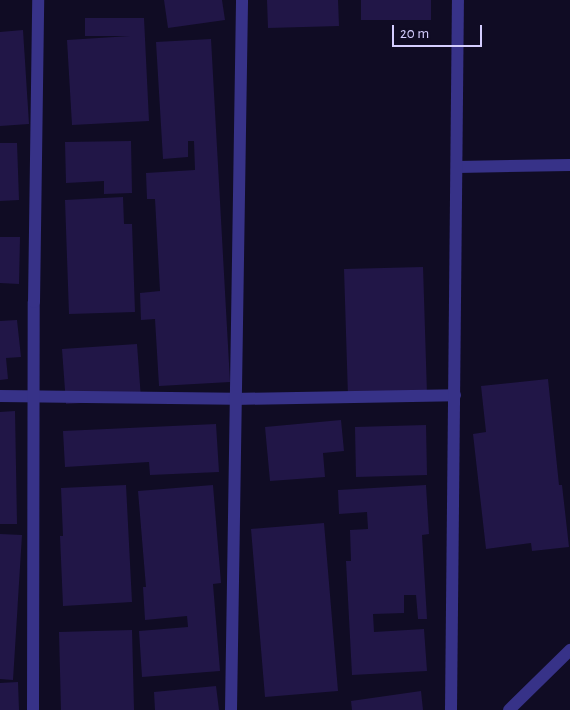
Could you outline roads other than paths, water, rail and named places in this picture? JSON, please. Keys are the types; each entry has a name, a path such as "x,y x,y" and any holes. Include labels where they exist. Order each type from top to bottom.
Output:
{"street":[{"path":"33,710 33,396 38,0"},
{"path":"231,710 234,399 242,0"},
{"path":"451,710 458,0"},
{"path":"456,167 570,165"},
{"path":"0,396 234,399 455,395"},
{"path":"509,710 570,650"}]}
